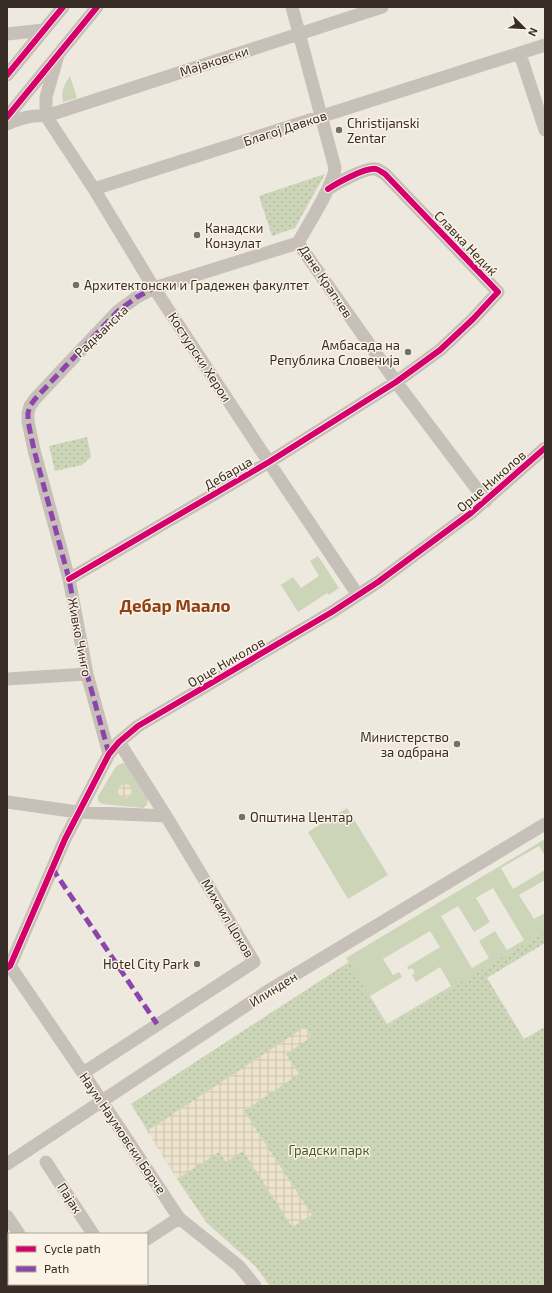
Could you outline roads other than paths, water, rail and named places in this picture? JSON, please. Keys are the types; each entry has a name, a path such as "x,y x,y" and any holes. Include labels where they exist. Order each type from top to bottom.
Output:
{"street":[{"path":"7,75 63,7"},
{"path":"7,117 97,7"},
{"name":"Дане Крапчев","path":"292,7 335,168 328,188 298,243 396,382 486,501"},
{"name":"Мајаковски","path":"46,116 382,7"},
{"path":"7,34 44,30"},
{"name":"Благој Давков","path":"94,189 545,45"},
{"path":"7,124 23,117 46,116 46,97 58,54"},
{"path":"520,54 545,130"},
{"name":"Костурски Херои","path":"46,116 94,189 154,288 358,595"},
{"name":"Славка Недиќ","path":"328,188 364,171 374,169 385,174 498,292 473,319 440,350 396,382"},
{"name":"Радњанска","path":"34,450 28,421 30,406 63,368 118,311 137,297 154,288 298,243"},
{"name":"Дебарца","path":"69,579 269,462 396,382"},
{"name":"Орце Николов","path":"8,966 78,812 109,754 119,742 138,726 266,652 358,595 445,533 486,501 545,448"},
{"name":"Живко Чинго","path":"34,450 69,579 87,674 109,754"},
{"path":"7,679 87,674"},
{"name":"Михаил Цоков","path":"84,1073 254,962 166,816 119,742"},
{"path":"7,802 78,812 166,816"},
{"name":"Илинден","path":"7,1164 101,1100 270,989 545,824"},
{"name":"Наум Наумовски Борче","path":"8,966 84,1073 179,1218 239,1266 255,1286"},
{"name":"Пајак","path":"46,1162 92,1233"},
{"path":"7,1216 18,1233"},
{"path":"148,1238 179,1218"}],"place":[{"name":"Christijanski Zentar","path":"339,130"},
{"name":"Канадски Конзулат","path":"197,235"},
{"name":"Архитектонски и Градежен факултет","path":"76,285"},
{"name":"Амбасада на Република Словенија","path":"408,352"},
{"name":"Министерство за одбрана","path":"457,744"},
{"name":"Општина Центар","path":"242,817"},
{"name":"Hotel City Park","path":"197,964"}],"district":[{"name":"Дебар Маало","path":"175,606"}],"park label":[{"name":"Градски парк","path":"329,1150"}]}
